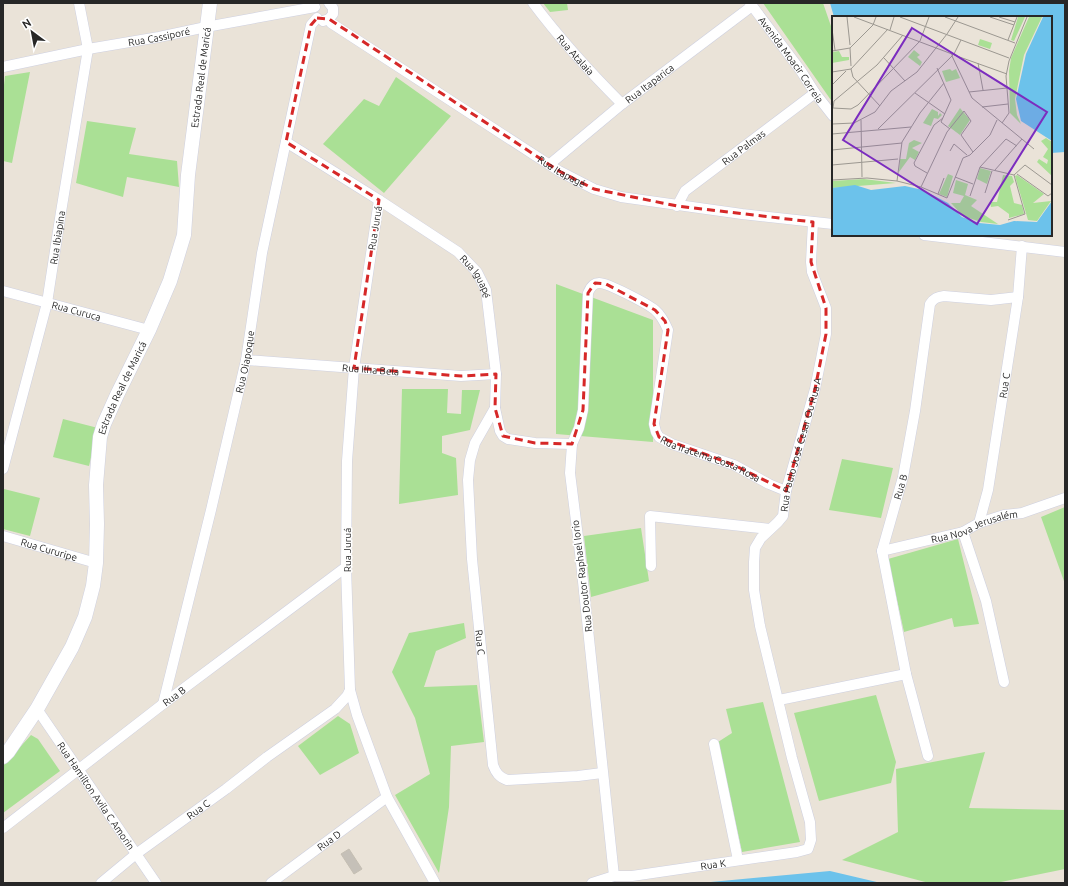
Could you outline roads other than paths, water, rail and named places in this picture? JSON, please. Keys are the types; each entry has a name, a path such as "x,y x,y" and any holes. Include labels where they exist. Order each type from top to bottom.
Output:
{"main road":[{"name":"Estrada Real de Maricá","path":"3,757 37,709 72,647 85,617 93,586 96,562 96,485 100,437 117,395 149,330 170,281 184,235 188,175 210,3"}],"street":[{"name":"Rua Ibiapina","path":"3,469 48,303 60,212 88,49 79,3"},
{"name":"Rua Atalaia","path":"533,3 598,80 622,104"},
{"path":"317,18 323,21 329,19 333,14 332,4"},
{"name":"Rua Itaparica","path":"550,164 622,104 751,4"},
{"name":"Avenida Moacir Correia","path":"751,4 832,115"},
{"name":"Rua Cassiporé","path":"3,67 316,5 314,13 317,18"},
{"name":"Rua Oiapoque","path":"163,704 246,360 262,254 311,26 317,18"},
{"name":"Rua Itapagé","path":"329,19 331,22 559,171 594,189 621,197 677,206 832,224"},
{"name":"Rua Palmas","path":"677,206 685,191 815,93"},
{"name":"Rua Iguapé","path":"286,142 379,200 458,252 478,272 486,290 496,374 495,408 500,431 503,436 508,439 535,443 572,444"},
{"name":"Rua Juruá","path":"379,200 354,368 347,461 346,567 350,690 357,715 387,797 435,883"},
{"name":"Rua Paulo José Cesar Ou Rua A","path":"810,822 792,758 760,626 754,590 755,548 761,538 778,522 782,516 786,491 815,389 826,334 826,308 812,272 813,222"},
{"path":"933,236 1065,252"},
{"name":"Rua C","path":"979,523 988,490 1018,298 1022,246"},
{"name":"Rua Iracema Costa Rosa","path":"600,282 655,310 665,321 668,330 654,424 659,437 672,444 734,465 768,484 786,491"},
{"name":"Rua Doutor Raphael Iorio","path":"600,282 595,283 590,287 588,293 583,410 579,428 572,444 570,473 580,553 614,876"},
{"name":"Rua Curuca","path":"3,291 149,330"},
{"name":"Rua B","path":"928,756 906,674 882,551 903,477 915,411 930,304 937,297 944,296 991,300 1018,298"},
{"name":"Rua Ilha Bela","path":"246,360 461,376 496,374"},
{"name":"Rua C","path":"495,408 475,444 470,460 468,480 472,559 493,765 496,772 507,780 578,776 602,773"},
{"name":"Rua Nova Jerusalém","path":"882,551 963,532 979,523 1004,515 1022,513 1065,498"},
{"path":"651,566 650,516 770,530"},
{"path":"963,532 986,600 1004,682"},
{"name":"Rua Cururipe","path":"3,536 96,562"},
{"name":"Rua B","path":"3,828 163,704 346,567"},
{"path":"779,700 906,674"},
{"name":"Rua C","path":"101,883 136,854 226,789 267,757 335,709 347,696 350,690"},
{"name":"Rua Hamilton Avila C Amorin","path":"37,709 156,883"},
{"path":"335,709 344,709 357,715"},
{"path":"714,744 738,860"},
{"name":"Rua D","path":"271,883 387,797"},
{"name":"Rua K","path":"592,883 614,876 632,876 797,852 808,848 811,840 810,822"}],"water":[{"path":"830,3 1065,3 1065,152 1052,153 1052,16 834,16"},
{"path":"830,871 881,883 700,883"}]}
